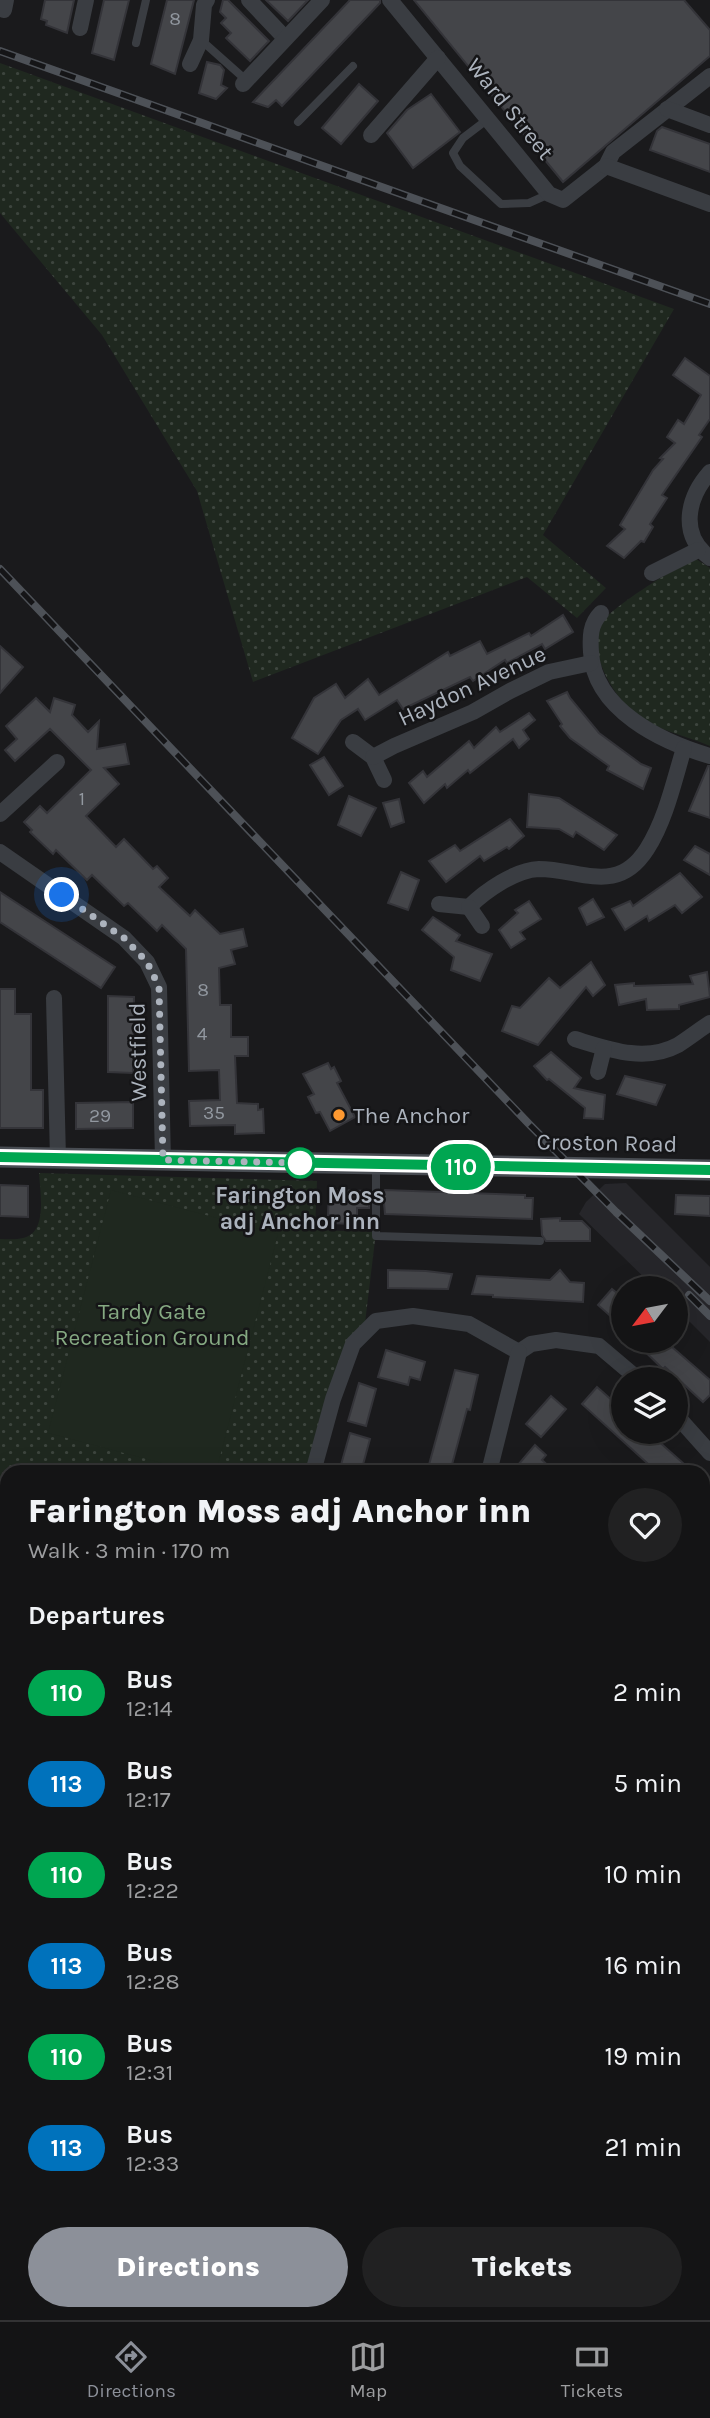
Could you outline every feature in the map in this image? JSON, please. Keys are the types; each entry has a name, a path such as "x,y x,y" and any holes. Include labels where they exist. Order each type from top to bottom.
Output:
{"street":[{"path":"80,28 86,0"},
{"path":"190,64 201,40 204,5 207,0"},
{"path":"249,0 285,38"},
{"path":"245,82 322,0"},
{"name":"Ward Street","path":"390,0 549,194 563,200 606,166 613,152 710,76"},
{"path":"370,135 438,58"},
{"path":"667,109 710,125"},
{"path":"606,166 710,205"},
{"path":"652,573 704,554 693,539 689,517 693,494 710,472"},
{"path":"601,612 594,621 590,638 591,663 607,696 628,716 654,733 684,748 710,755"},
{"name":"Haydon Avenue","path":"373,757 473,712 549,672 591,663"},
{"path":"353,742 373,757 384,780"},
{"path":"469,907 500,884 517,875 538,869 602,879 628,870 646,850 659,825 684,748"},
{"path":"0,814 57,762"},
{"name":"Westfield","path":"0,852 124,938 147,962 159,987 163,1160"},
{"path":"439,904 469,907 482,926"},
{"path":"54,998 58,1158"},
{"path":"575,1039 638,1054 675,1046 710,1023"},
{"path":"598,1072 604,1048"},
{"name":"Croston Road","path":"0,1157 710,1170"},
{"path":"315,1465 333,1399 353,1344 376,1321 413,1316 469,1324 519,1352"},
{"path":"491,1465 519,1352 531,1344 556,1340 599,1346 624,1367"},
{"path":"688,1428 710,1453"}],"lane":[{"path":"136,43 146,0"},
{"path":"201,40 245,82"},
{"path":"298,122 353,66"},
{"path":"488,119 463,138 453,153 460,166 501,204 529,203 549,194"},
{"path":"376,1165 376,1236 540,1241"}],"shaded area":[{"path":"626,1183 710,1267 710,1342 688,1320 688,1276 643,1276 579,1214 586,1202 605,1184"}],"green space":[{"path":"0,63 674,309 543,535 606,588 577,618 527,577 253,682 197,491 102,335 0,213"},
{"path":"696,559 710,568 710,746 659,728 632,711 610,683 597,648 600,625 615,609 674,570"},
{"name":"Tardy Gate Recreation Ground","path":"39,1173 317,1181 315,1230 376,1232 365,1323 309,1465 0,1465 0,1239 31,1235 39,1220"},
{"path":"111,1190 278,1234 218,1465 169,1465 48,1433"}],"building":[{"path":"45,0 74,0 67,33 46,25 47,21 41,19"},
{"path":"104,0 129,0 114,60 92,53"},
{"path":"167,0 194,0 175,74 151,64"},
{"path":"223,0 228,0 269,41 250,61 226,38 231,33 221,23 226,18 220,12"},
{"path":"266,0 308,0 288,21"},
{"path":"350,0 380,0 380,3 282,106 276,100 268,107 253,102"},
{"path":"414,0 684,0 710,30 710,56 563,182"},
{"path":"207,62 220,65 224,70 221,85 227,88 216,99 199,93"},
{"path":"359,84 378,101 341,144 322,128"},
{"path":"431,94 460,132 413,168 387,133 407,110"},
{"path":"662,127 710,144 710,172 650,150 657,131"},
{"path":"685,358 710,376 710,419 699,435 702,437 662,495 667,498 650,524 653,527 644,542 641,541 624,558 607,546 625,529 620,525 653,470 663,459 660,458 675,443 667,437 678,420 684,424 701,395 673,375"},
{"path":"563,615 573,632 545,649 542,644 507,663 505,660 473,681 470,677 403,709 397,700 365,720 358,709 341,720 318,754 292,738 314,698 336,684 345,698 368,679 379,695 448,652 450,656 480,641 487,654 529,633 531,636"},
{"path":"0,646 23,667 0,693"},
{"path":"567,692 599,733 641,764 651,768 643,789 607,770 609,766 570,738 560,726 562,724 547,701"},
{"path":"36,698 50,712 54,698 75,705 72,715 88,732 99,721 97,749 125,744 129,764 104,768 119,784 86,816 116,847 124,839 153,869 157,866 168,878 159,887 190,916 195,910 220,934 243,929 247,946 231,950 235,964 219,968 220,1005 231,1005 231,1037 248,1037 248,1056 235,1056 237,1103 258,1104 258,1110 263,1109 264,1133 235,1134 235,1125 190,1126 189,1101 220,1100 219,1070 189,1071 186,949 162,925 157,931 128,903 124,906 92,875 87,880 56,850 53,854 30,832 32,830 24,822 40,806 47,813 91,770 50,729 15,761 5,750 17,739 6,726"},
{"path":"529,713 535,720 523,730 529,739 519,748 513,739 470,773 468,770 447,788 445,784 424,803 409,783 423,771 427,777 469,741 474,748 496,727 500,732"},
{"path":"324,757 343,786 329,795 310,765"},
{"path":"710,766 710,818 689,811"},
{"path":"529,794 559,798 617,835 604,850 576,832 573,837 559,829 527,827"},
{"path":"349,796 376,808 361,836 338,825"},
{"path":"399,799 404,822 391,827 383,803"},
{"path":"510,819 524,836 509,849 507,847 484,861 480,856 446,882 429,861 455,845 460,851"},
{"path":"695,846 710,854 710,875 684,860"},
{"path":"401,872 419,880 408,910 388,903"},
{"path":"680,873 702,897 682,913 675,905 649,921 647,916 625,930 612,909 630,901 633,906"},
{"path":"0,892 115,967 101,988 0,922"},
{"path":"593,899 604,917 587,925 579,908"},
{"path":"529,901 541,919 520,932 525,939 511,948 499,930 518,913 515,910"},
{"path":"433,917 460,935 456,941 492,954 480,981 451,970 454,957 422,930"},
{"path":"591,962 605,985 593,996 586,987 538,1045 502,1031 512,1006 520,1008 549,978 560,988"},
{"path":"707,972 710,997 679,1005 679,1009 647,1010 646,999 619,1005 615,985 693,984 690,976"},
{"path":"0,989 15,989 15,1014 31,1014 31,1090 43,1090 43,1128 0,1128"},
{"path":"108,996 134,997 133,1073 108,1072"},
{"path":"551,1052 581,1078 574,1088 605,1095 603,1119 584,1118 585,1108 547,1080 534,1066"},
{"path":"328,1063 331,1069 334,1067 341,1081 337,1083 355,1117 330,1131 308,1097 314,1094 303,1074"},
{"path":"625,1076 665,1085 656,1105 617,1094"},
{"path":"133,1102 133,1128 76,1129 76,1103"},
{"path":"0,1185 28,1186 28,1217 0,1216"},
{"path":"329,1190 369,1191 369,1208 357,1208 357,1216 351,1215 350,1224 333,1223 333,1215 328,1215"},
{"path":"385,1190 525,1195 525,1198 533,1198 532,1219 385,1214"},
{"path":"676,1195 710,1196 710,1216 675,1214"},
{"path":"560,1218 560,1221 582,1221 590,1229 590,1241 546,1241 542,1235 541,1219"},
{"path":"388,1270 452,1274 448,1289 388,1288"},
{"path":"560,1270 570,1282 584,1283 583,1302 472,1294 477,1276 550,1280"},
{"path":"611,1290 611,1316 598,1305"},
{"path":"386,1350 425,1362 420,1380 410,1377 408,1385 378,1377"},
{"path":"646,1353 679,1353 710,1380 710,1395 703,1402 688,1388 688,1367 661,1367"},
{"path":"455,1370 478,1375 452,1465 429,1465"},
{"path":"359,1383 376,1389 366,1426 348,1421"},
{"path":"597,1387 611,1399 611,1430 582,1404"},
{"path":"551,1396 566,1409 541,1437 526,1424"},
{"path":"350,1433 370,1439 363,1465 341,1465"},
{"path":"626,1444 662,1444 683,1463 681,1465 649,1465"},
{"path":"535,1445 546,1455 542,1460 547,1465 518,1465"}],"railway":[{"path":"0,51 710,304"},
{"path":"0,569 529,1124 710,1301"},
{"path":"689,1295 710,1316"}],"bus line":[{"name":"110","path":"0,1157 710,1170"}],"place":[{"name":"The Anchor","path":"339,1115"},
{"name":"Farington Moss adj Anchor inn","path":"300,1163"}],"route":[{"path":"62,895 124,938 147,962 159,987 163,1160 307,1163 300,1163"}]}
